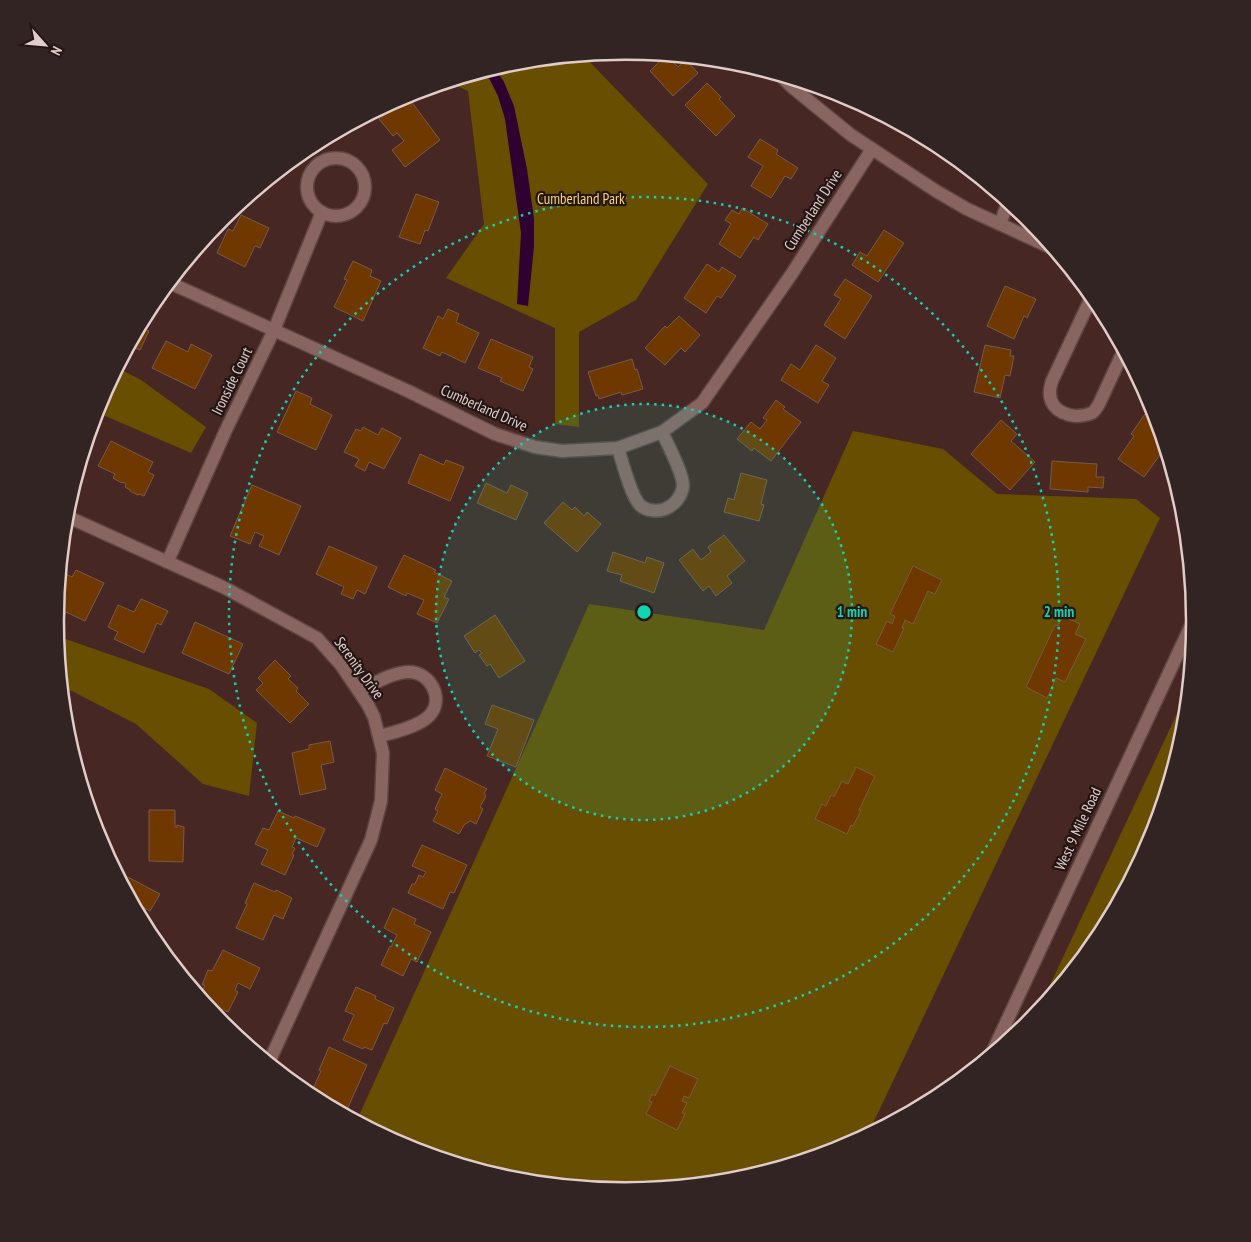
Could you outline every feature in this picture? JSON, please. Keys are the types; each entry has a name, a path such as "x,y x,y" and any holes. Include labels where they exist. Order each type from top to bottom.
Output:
{"street":[{"path":"789,85 844,129 936,191 967,209 1039,242"},
{"name":"Cumberland Drive","path":"175,285 408,391 495,434 535,447 562,451 618,448 662,432 702,403 791,275 872,148"},
{"path":"341,158 350,161 357,166 365,183 365,192 361,200 356,208 340,216 331,216 322,212 310,200 307,191 310,173 323,160 341,158"},
{"path":"1000,224 1006,209"},
{"name":"Ironside Court","path":"167,562 225,432 274,330 322,212"},
{"path":"1088,304 1049,389 1053,406 1066,414 1082,416 1091,413 1099,404 1120,358"},
{"path":"618,448 626,474 638,502 652,510 666,509 672,506 679,498 683,485 662,432"},
{"name":"Serenity Drive","path":"74,520 225,588 317,638 341,665 374,717 382,752 381,801 372,840 272,1056"},
{"name":"West 9 Mile Road","path":"998,1040 1186,637"},
{"path":"359,691 403,672 424,676 434,688 435,704 427,718 418,724 379,736"}],"green space":[{"name":"Cumberland Park","path":"589,61 708,184 636,300 579,332 579,427 555,424 555,328 446,278 484,224 468,91 457,86 516,71"},
{"path":"123,371 141,380 206,427 191,453 104,415"},
{"path":"853,431 943,449 997,494 1136,499 1160,518 872,1125 806,1152 771,1163 699,1177 626,1182 552,1177 480,1163 411,1139 359,1115 589,604 764,630"},
{"path":"65,639 209,689 257,723 249,796 203,784 136,724 69,689"},
{"path":"1180,708 1176,730 1157,801 1129,869 1092,933 1071,963 1048,990"}],"shaded area":[{"path":"499,75 514,106 527,169 534,219 534,247 528,306 517,304 521,233 505,119 498,96 488,77"}],"building":[{"path":"662,61 673,62 678,67 682,63 690,64 698,73 673,96 650,71"},
{"path":"707,83 721,97 719,99 735,116 716,136 685,105"},
{"path":"412,103 440,140 405,167 392,150 404,141 397,133 393,136 379,119"},
{"path":"760,139 778,150 776,154 798,168 791,179 785,176 771,198 751,186 763,166 748,157"},
{"path":"416,194 439,202 428,231 425,230 420,244 399,237"},
{"path":"742,208 768,224 758,240 754,237 740,258 719,244 731,224 725,220 732,210 739,214"},
{"path":"241,215 269,228 260,248 255,246 245,267 217,253 228,229 233,231"},
{"path":"884,230 904,243 878,282 852,265 860,252 867,256"},
{"path":"353,261 372,270 370,276 381,281 363,321 334,307 347,280 344,279"},
{"path":"707,264 719,272 722,267 736,276 721,298 717,296 706,313 684,298"},
{"path":"845,279 872,296 845,339 824,325 841,299 834,295"},
{"path":"1005,286 1036,299 1027,318 1024,316 1014,339 987,326"},
{"path":"448,309 459,314 456,322 479,333 465,363 442,352 440,356 423,348 438,316 443,319"},
{"path":"679,316 700,335 685,352 681,348 665,365 645,348 665,326 667,328"},
{"path":"146,330 149,331 140,350 136,348"},
{"path":"491,339 533,357 529,367 533,369 523,391 500,381 502,378 478,368"},
{"path":"166,341 188,352 191,344 212,355 195,389 152,368"},
{"path":"816,345 836,358 822,381 829,385 818,403 781,380 791,364 800,370"},
{"path":"985,345 1011,350 1010,356 1014,356 1010,376 1005,375 1000,398 974,392"},
{"path":"632,359 643,389 622,395 621,392 599,399 598,395 596,396 588,372"},
{"path":"296,391 312,398 310,404 332,415 316,450 277,432"},
{"path":"776,400 785,407 783,409 801,422 771,461 754,448 752,451 737,439 751,422 760,429 767,420 763,418"},
{"path":"1145,414 1148,416 1161,454 1144,477 1118,459 1134,436 1131,434"},
{"path":"1001,420 1017,434 1011,441 1035,462 1010,490 971,454"},
{"path":"363,427 378,435 382,428 401,438 384,469 369,462 365,471 355,466 359,459 344,452 356,429 361,431"},
{"path":"111,441 153,462 148,472 154,475 144,496 130,491 125,487 126,484 113,478 115,474 98,466"},
{"path":"420,454 444,465 446,460 464,467 450,501 408,483"},
{"path":"1052,461 1097,464 1096,477 1104,477 1103,488 1088,487 1088,492 1050,489"},
{"path":"741,473 767,480 761,504 764,505 759,521 724,512 728,498 734,500"},
{"path":"486,483 507,493 511,485 528,493 516,520 477,503"},
{"path":"252,485 301,506 279,555 259,546 264,536 255,532 250,544 230,536"},
{"path":"563,502 572,510 575,507 584,516 587,512 601,524 577,552 544,523"},
{"path":"724,535 745,561 727,576 732,583 716,596 709,586 703,591 679,560 693,549 701,560 711,552 708,547"},
{"path":"329,546 377,567 365,594 357,590 353,599 341,594 344,587 316,574"},
{"path":"613,552 645,563 647,557 664,563 654,593 620,581 622,575 607,571"},
{"path":"404,555 436,570 434,572 452,581 444,597 449,599 437,623 417,614 424,600 407,593 406,596 388,587"},
{"path":"913,566 942,580 935,594 928,591 913,624 905,620 902,628 904,628 893,652 876,644 887,621 892,624 895,616 890,614"},
{"path":"76,570 104,583 85,621 66,612 64,615 67,575 72,577"},
{"path":"141,599 168,611 161,625 157,623 144,653 114,639 118,632 108,627 118,605 134,612"},
{"path":"495,615 525,661 499,678 490,664 487,666 479,655 482,653 479,650 475,653 464,636"},
{"path":"1063,616 1080,624 1075,634 1086,639 1065,682 1056,678 1047,698 1026,687 1055,625 1058,626"},
{"path":"195,622 243,644 229,674 182,653"},
{"path":"275,660 291,676 288,679 298,688 296,691 309,704 290,723 256,690 263,683 258,678"},
{"path":"492,705 534,720 516,767 487,756 498,729 485,724"},
{"path":"330,741 334,762 321,765 326,789 300,795 292,753 309,749 309,745"},
{"path":"856,767 875,776 859,810 861,811 847,834 815,819 822,804 826,806 831,795 834,797 842,781 848,784"},
{"path":"445,768 487,789 484,793 486,796 480,807 483,809 476,824 470,821 464,825 459,834 433,821 438,811 435,809 442,794 435,790"},
{"path":"149,810 175,810 175,827 177,825 184,827 183,862 149,861"},
{"path":"278,811 325,829 317,847 296,838 292,847 295,848 292,854 294,855 285,875 261,864 268,850 255,844 263,828 269,830"},
{"path":"422,845 467,865 454,893 450,892 443,909 408,893 419,875 423,877 426,872 412,866"},
{"path":"126,876 160,894 150,911 143,907"},
{"path":"254,883 275,892 276,890 292,898 283,919 274,915 263,940 236,928"},
{"path":"393,908 416,919 414,924 431,932 417,962 411,959 403,976 381,965 397,935 384,928"},
{"path":"223,950 260,968 250,989 238,983 235,990 238,992 228,1012 220,1008 203,990 205,985 202,985 208,970 212,971"},
{"path":"356,987 376,996 375,999 394,1008 387,1024 384,1023 372,1050 364,1047 363,1049 343,1040 354,1015 345,1011"},
{"path":"329,1047 367,1065 348,1108 314,1087 321,1071 319,1070"},
{"path":"670,1066 698,1079 689,1098 684,1096 682,1101 687,1103 682,1113 685,1114 677,1130 646,1114 652,1102 649,1101 652,1094 655,1096"}]}
